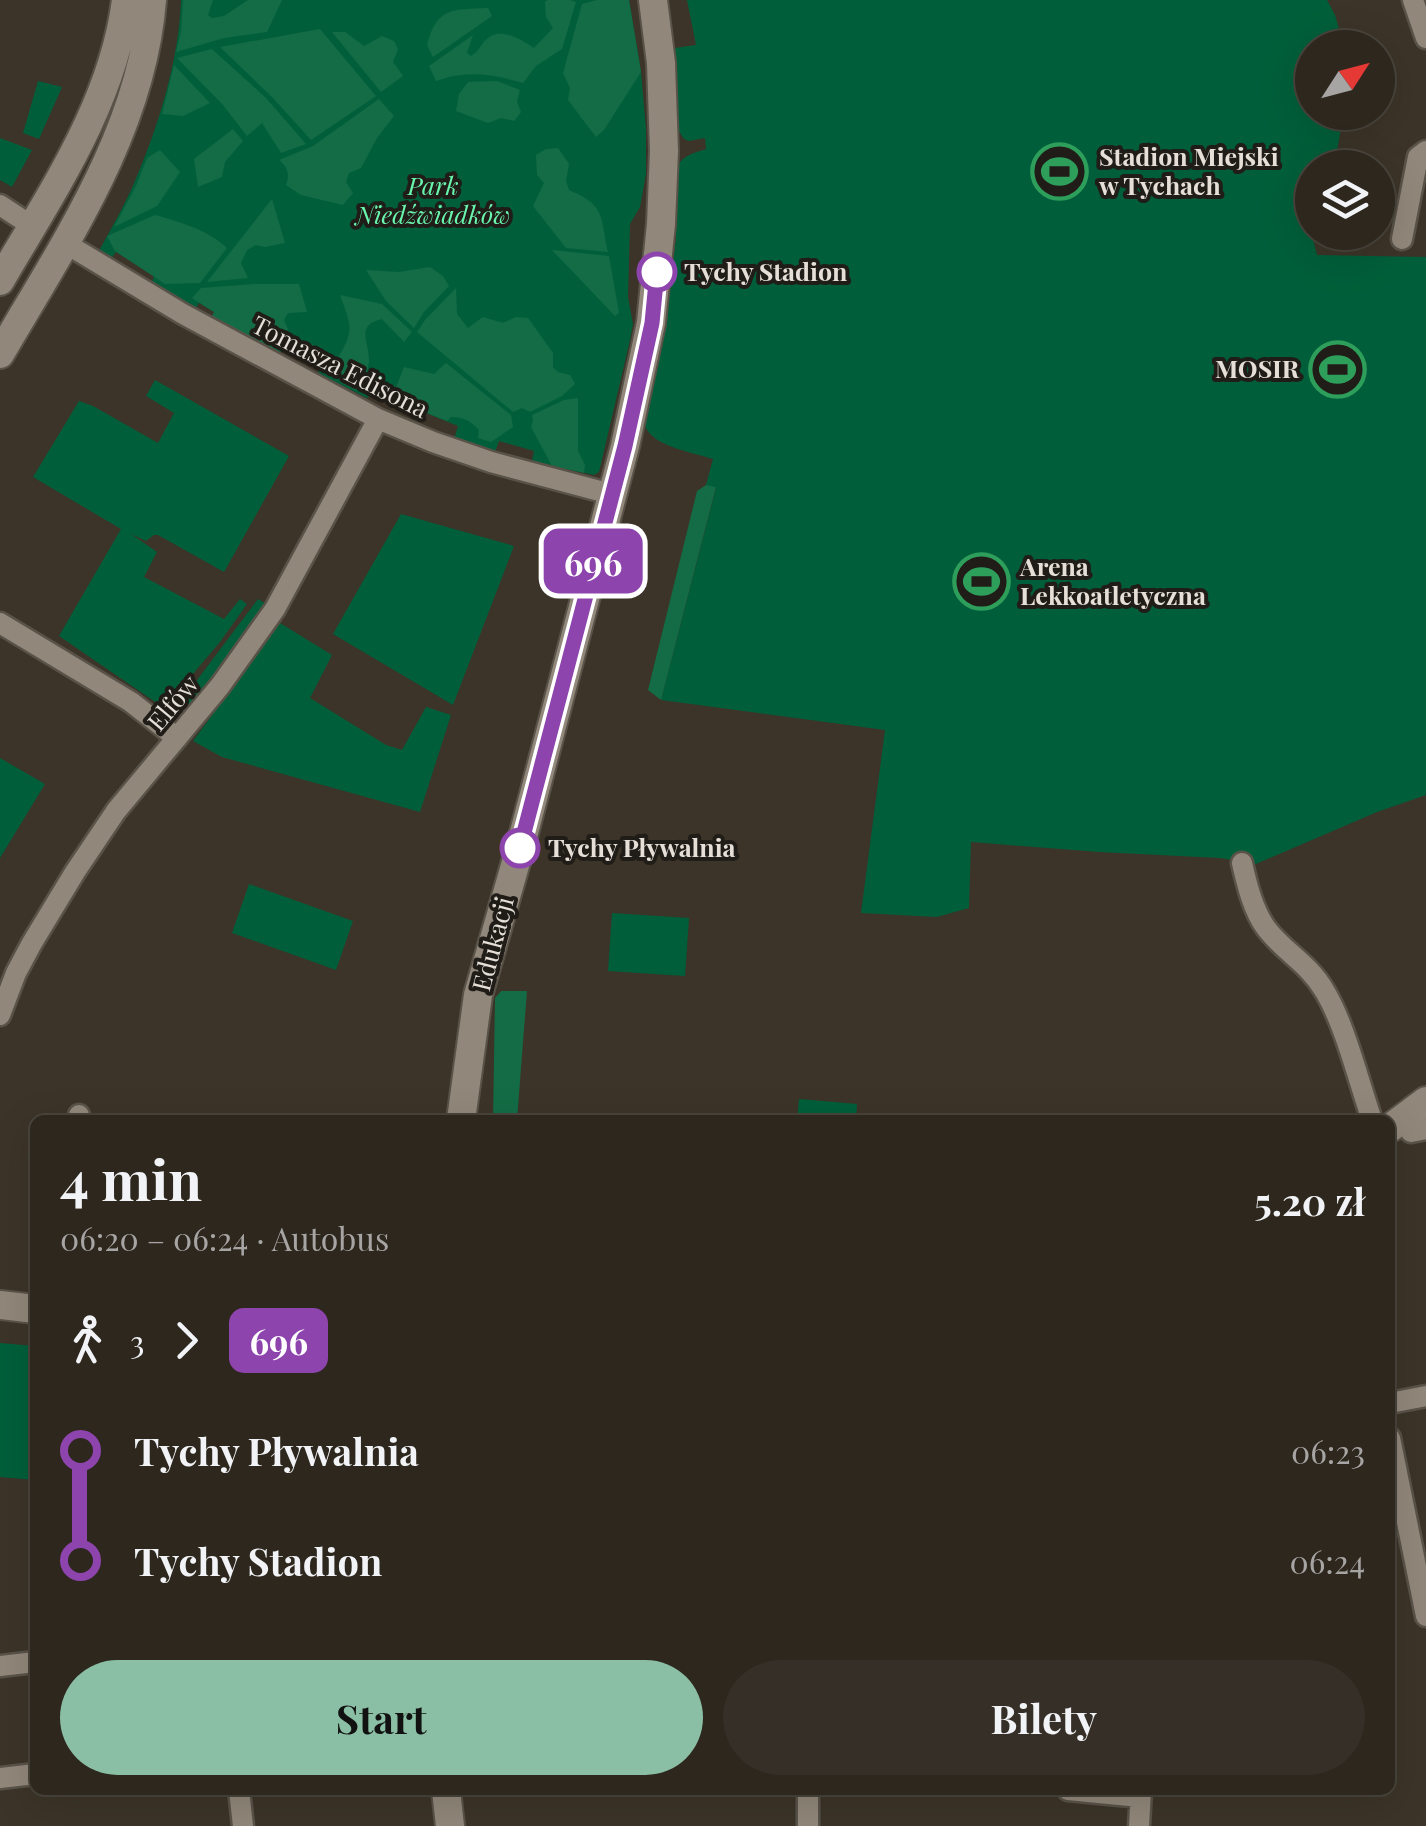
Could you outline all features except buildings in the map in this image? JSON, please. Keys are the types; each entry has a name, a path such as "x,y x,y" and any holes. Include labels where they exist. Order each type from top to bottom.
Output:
{"street":[{"path":"44,278 32,280 6,272 96,109 117,46 126,0"},
{"path":"0,354 65,243 106,162 134,95 152,0"},
{"name":"Edukacji","path":"639,0 664,125"},
{"name":"Edukacji","path":"462,1115 478,995 625,446 652,323 664,125 662,63 653,0"},
{"path":"1413,0 1426,38"},
{"path":"1402,238 1418,157 1426,151"},
{"path":"59,181 68,180 79,186 86,194 86,203"},
{"path":"0,205 32,226"},
{"name":"Tomasza Edisona","path":"65,243 178,311 378,419 466,454 611,494"},
{"name":"Elfów","path":"0,1015 8,969 116,811 220,686 275,608 378,419"},
{"path":"0,623 131,702 177,738"},
{"path":"1242,863 1266,929 1300,959 1334,1007 1370,1115"},
{"path":"1409,1130 1426,1102"},
{"path":"0,1306 30,1309"},
{"path":"1395,1402 1426,1396"},
{"path":"1395,1463 1426,1616"},
{"path":"0,1666 30,1663"},
{"path":"0,1778 30,1775"},
{"path":"240,1795 243,1826"},
{"path":"447,1795 450,1826"},
{"path":"808,1795 808,1826"},
{"path":"1139,1826 1141,1795"}],"green space":[{"name":"Park Niedźwiadków","path":"181,0 629,0 641,72 646,174 640,207 630,224 628,297 633,324 599,472 594,475 532,461 534,451 499,441 495,452 454,439 458,426 414,408 412,412 371,395 367,398 318,373 322,365 285,346 278,356 211,319 214,312 199,303 195,310 151,285 154,276 116,252 110,260 98,253 130,192 159,117 172,70"},
{"path":"183,0 213,0 208,15 212,18 224,16 248,0 282,0 267,32 224,38 176,52"},
{"path":"548,0 576,2 562,49 536,66 523,83 479,74 436,81 429,66 473,35 467,53 471,56 488,38 499,34 534,48 553,28 546,17"},
{"path":"629,0 641,72 596,137 568,100 570,88 563,73 582,4"},
{"path":"687,0 1327,0 1339,30 1295,30 1295,130 1341,130 1337,150 1295,150 1295,250 1316,250 1317,255 1426,257 1426,795 1256,864 1220,858 971,842 969,908 937,917 861,913 885,730 661,700 716,488 706,485 713,459 662,443 644,423 670,289 676,239 676,168 685,158 706,149 705,138 684,139 674,124 675,48 696,45"},
{"path":"488,8 492,16 433,57 427,45 441,17 456,10"},
{"path":"320,29 376,96 311,140 220,47"},
{"path":"332,32 345,32 364,46 382,36 394,41 398,49 393,62 403,76 381,92"},
{"path":"212,49 266,98 306,144 281,153 262,123 247,136 177,58"},
{"path":"174,65 210,103 183,116 162,114"},
{"path":"38,81 62,87 39,139 23,133"},
{"path":"497,81 520,90 517,102 521,112 514,121 501,118 488,123 456,111 459,94 468,82"},
{"path":"379,99 394,116 361,168 349,173 346,182 353,193 343,205 301,195 286,185 287,171 279,160 313,146"},
{"path":"233,129 243,141 225,162 222,177 198,187 194,159"},
{"path":"0,138 32,150 12,187 0,180"},
{"path":"558,148 569,164 569,190 590,201 599,213 608,252 566,248 533,206 544,183 537,175 536,155"},
{"path":"160,150 180,172 157,206 114,227 147,158"},
{"path":"272,199 285,243 256,245 247,250 241,263 248,278 207,282"},
{"path":"155,215 202,231 227,248 200,283 165,284 115,251 107,236"},
{"path":"552,250 609,256 619,313 615,316"},
{"path":"430,267 449,286 414,328 386,301 366,270 399,272"},
{"path":"299,284 307,312 288,313 284,320 288,329 278,356 211,319 214,312 192,298 201,288"},
{"path":"456,288 457,314 468,328 483,317 503,323 516,317 528,318 553,353 553,367 570,375 575,384 562,396 530,412 522,408 513,412 417,332"},
{"path":"340,295 382,304 412,332 404,342 382,319 369,325 365,335 368,369 355,390 340,382 337,373 341,366 337,359 347,341 349,327"},
{"path":"446,363 511,415 513,427 491,442 478,438 479,430 463,419 451,417 447,421 390,403 404,367 434,374"},
{"path":"155,380 289,456 224,572 158,535 146,541 131,534 157,552 144,577 224,619 240,599 247,604 164,708 59,636 121,529 33,477 79,401 158,443 174,413 146,396"},
{"path":"578,398 578,451 585,465 584,473 552,466 531,427 532,415"},
{"path":"706,485 716,487 661,700 648,690 697,491"},
{"path":"401,514 514,546 453,705 333,634"},
{"path":"258,599 271,607 191,708 182,700"},
{"path":"280,623 332,655 310,698 386,745 402,750 426,707 451,715 420,812 222,757 193,741"},
{"path":"0,758 45,784 0,858"},
{"path":"249,884 353,921 336,970 232,933"},
{"path":"612,913 689,918 685,976 608,971"},
{"path":"501,991 527,991 517,1115 493,1115 495,998"},
{"path":"799,1099 857,1104 856,1115 797,1115"},
{"path":"0,1343 30,1346 30,1480 0,1477"}],"bus line":[{"name":"696","path":"520,848 625,446 652,323 657,272"}],"place":[{"name":"Stadion Miejski w Tychach","path":"1060,171"},
{"name":"Tychy Stadion","path":"657,272"},
{"name":"MOSIR","path":"1338,369"},
{"name":"Arena Lekkoatletyczna","path":"981,581"},
{"name":"Tychy Pływalnia","path":"520,848"}]}
